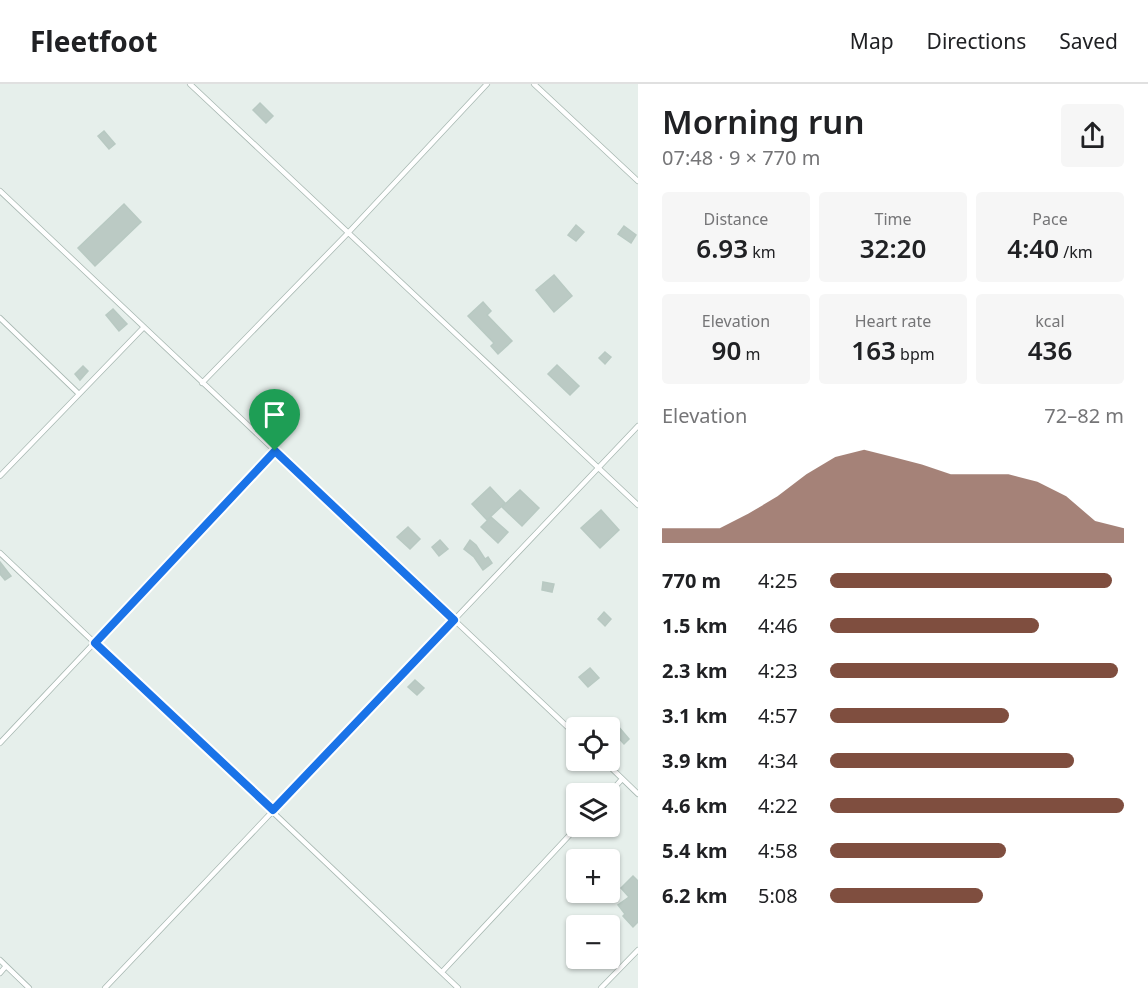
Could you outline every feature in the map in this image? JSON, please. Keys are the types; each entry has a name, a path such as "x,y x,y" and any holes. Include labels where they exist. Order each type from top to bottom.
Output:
{"lane":[{"path":"190,84 638,505"},
{"path":"202,383 348,233 487,84"},
{"path":"534,84 638,181"},
{"path":"632,175 638,169"},
{"path":"0,191 566,726"},
{"path":"0,318 79,394"},
{"path":"0,476 144,327"},
{"path":"105,988 638,426"},
{"path":"0,743 275,451"},
{"path":"0,552 458,988"},
{"path":"614,771 638,794"},
{"path":"619,783 622,779"},
{"path":"442,972 568,837"},
{"path":"602,988 638,950"},
{"path":"0,960 29,988"},
{"path":"0,973 6,966"}],"building":[{"path":"260,103 273,116 266,123 253,110"},
{"path":"104,131 115,144 109,149 98,136"},
{"path":"124,204 141,222 95,266 78,248"},
{"path":"576,225 584,232 576,241 568,235"},
{"path":"624,226 636,235 631,243 618,234"},
{"path":"554,275 572,296 554,312 536,290"},
{"path":"483,302 491,311 487,315 512,341 498,354 491,346 494,343 468,316"},
{"path":"113,309 127,324 119,331 106,315"},
{"path":"605,352 611,357 605,364 599,358"},
{"path":"557,365 579,386 570,395 548,374"},
{"path":"83,366 88,371 80,380 75,374"},
{"path":"490,487 505,503 487,520 472,504"},
{"path":"520,490 539,508 522,526 502,507"},
{"path":"601,510 619,530 600,548 581,528"},
{"path":"491,517 508,532 498,543 481,527"},
{"path":"408,527 420,539 410,549 397,537"},
{"path":"440,540 448,549 439,556 432,547"},
{"path":"470,540 485,559 488,557 492,563 483,570 474,557 464,549"},
{"path":"0,562 11,576 5,580 0,574"},
{"path":"543,582 554,584 552,592 542,590"},
{"path":"604,612 611,619 605,626 598,619"},
{"path":"590,668 599,678 588,687 579,677"},
{"path":"415,680 424,688 417,695 408,687"},
{"path":"620,728 629,739 624,744 620,740"},
{"path":"633,876 638,881 638,922 633,927 623,916 625,914 618,905 629,897 621,888"}],"route":[{"path":"275,451 454,620 273,810 95,643 275,451"}]}
